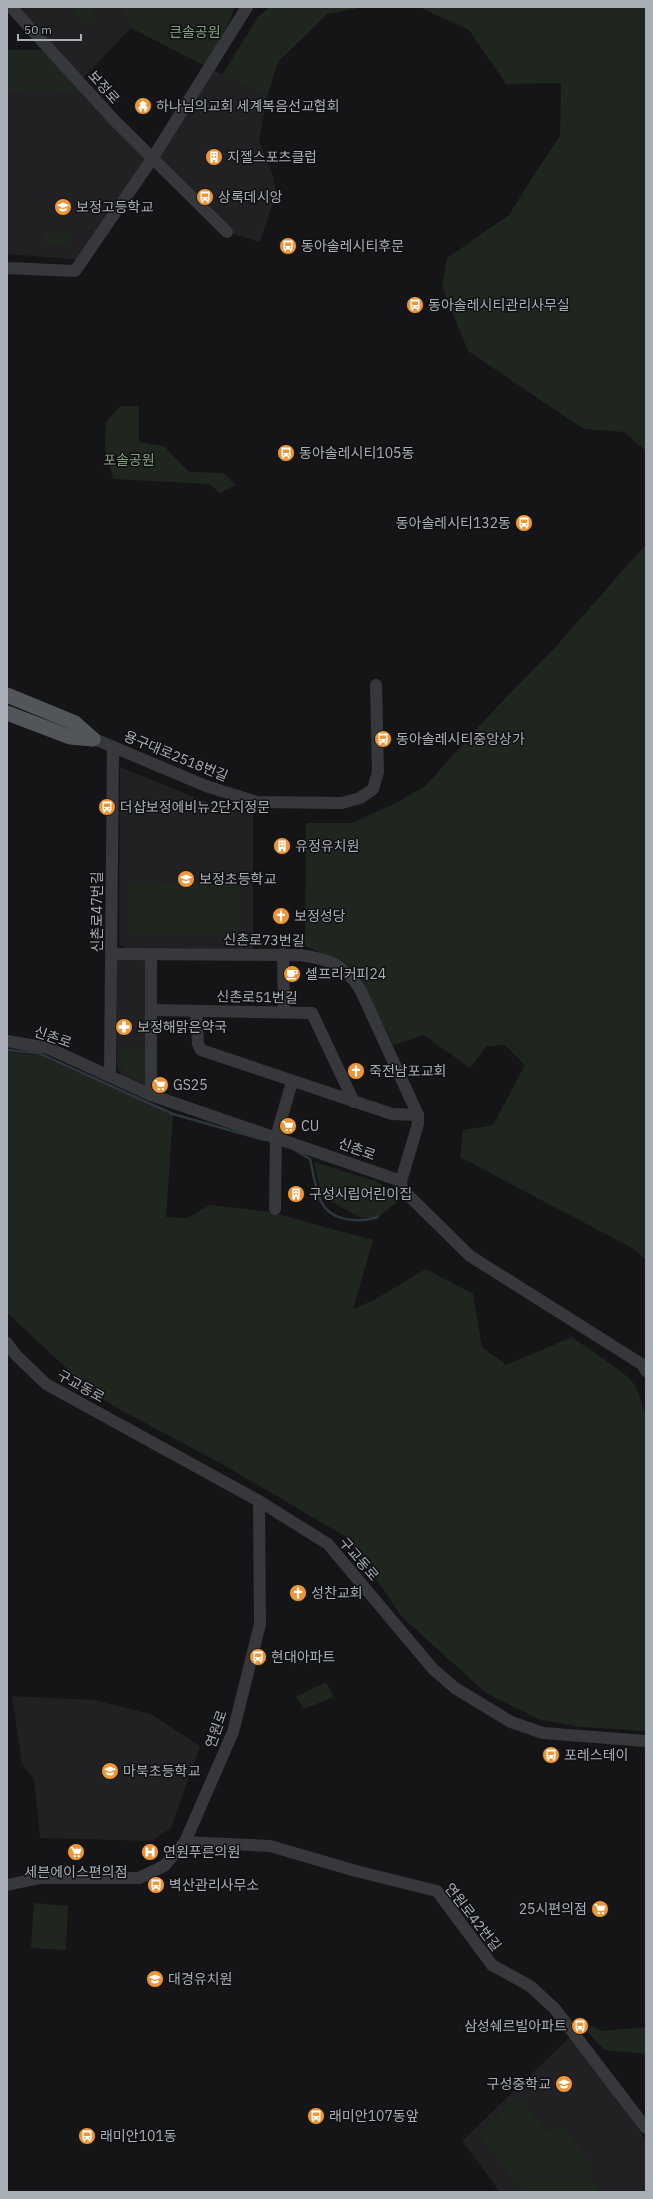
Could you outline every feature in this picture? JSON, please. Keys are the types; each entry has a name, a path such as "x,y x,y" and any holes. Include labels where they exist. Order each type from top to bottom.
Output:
{"main road":[{"path":"7,695 75,723 93,739"},
{"path":"7,713 70,737 93,739"},
{"path":"7,723 64,742 93,739"}],"street":[{"name":"보정로","path":"11,7 152,160 227,232"},
{"path":"7,268 75,271 152,160 247,7"},
{"name":"용구대로2518번길","path":"7,701 68,725 93,739 206,786 256,802 342,803 360,798 372,788 378,772 376,685"},
{"name":"신촌로47번길","path":"110,1076 113,747"},
{"name":"신촌로73번길","path":"112,954 283,954 321,958 337,964 352,976 360,989 418,1115"},
{"path":"283,954 284,1012"},
{"path":"151,955 151,1095"},
{"name":"신촌로51번길","path":"151,1010 312,1013 354,1102"},
{"path":"196,1011 198,1044 201,1050 292,1082 392,1114 418,1115 418,1124 401,1181 402,1189 470,1256 643,1365 646,1372"},
{"name":"신촌로","path":"7,1041 48,1048 151,1095 401,1181"},
{"path":"275,1209 276,1137 292,1082"},
{"name":"구교동로","path":"7,1343 16,1355 46,1384 259,1501 328,1544 433,1669 455,1688 511,1722 543,1733 646,1741"},
{"name":"연원로","path":"7,1885 40,1878 139,1878 164,1866 185,1842 233,1732 260,1624 259,1501"},
{"name":"연원로42번길","path":"185,1842 270,1846 356,1871 436,1891 492,1965 530,1986 555,2008 646,2128"}],"shaded area":[{"path":"19,7 123,7 131,28 79,82"},
{"path":"209,68 267,96 259,141 272,172 276,193 260,242 227,232 152,160 82,260 7,254 7,91 88,92 152,159"},
{"name":"보정초등학교","path":"120,767 221,808 253,814 253,951 127,949 119,944"},
{"path":"117,960 148,960 145,1084 141,1085 121,1075 117,1065"},
{"name":"마북초등학교","path":"12,1696 95,1700 151,1714 200,1746 171,1828 152,1841 40,1838 34,1779 22,1764"},
{"name":"구성중학교","path":"572,2035 646,2140 646,2192 500,2192 462,2141"}],"green space":[{"path":"70,7 91,7 98,17 84,27"},
{"name":"큰솔공원","path":"123,7 235,7 209,68 131,28"},
{"path":"270,7 364,7 327,14 278,62 267,96 222,75 258,17"},
{"path":"419,7 646,7 646,451 624,432 584,429 468,351 442,286 447,258 509,215 560,136 561,83 506,84 469,30"},
{"path":"7,50 50,50 88,92 7,91"},
{"path":"46,231 71,233 70,246 45,245"},
{"name":"포솔공원","path":"120,406 139,406 139,442 164,446 189,472 223,473 236,485 220,493 209,484 113,479 105,449 106,422"},
{"path":"646,544 646,1260 634,1249 460,1157 463,1130 493,1125 525,1065 505,1045 487,1046 470,1068 424,1035 393,1045 361,978 347,963 305,946 306,823 352,823 398,802 426,785 494,710 559,643"},
{"path":"128,882 240,883 240,934 128,934"},
{"path":"120,1048 146,1049 146,1077 138,1080 124,1071 120,1060"},
{"path":"7,1052 38,1055 173,1115 166,1217 187,1218 210,1205 270,1212 373,1240 353,1309 374,1300 426,1269 473,1294 482,1347 506,1365 572,1337 629,1378 634,1384 638,1393 646,1420 646,1731 580,1727 538,1719 486,1693 402,1617 348,1538 222,1464 117,1408 92,1392 7,1313"},
{"path":"314,1162 378,1182 401,1199 378,1217 360,1217 322,1197"},
{"path":"326,1682 334,1697 304,1709 296,1697"},
{"path":"34,1903 68,1906 66,1950 31,1948"},
{"path":"574,2017 601,2031 646,2027 646,2054 604,2050"},
{"path":"519,2096 548,2134 561,2124 595,2168 587,2175 600,2192 522,2192 479,2135"}],"waterway":[{"path":"7,1050 38,1053 173,1114 264,1140"},
{"path":"295,1150 310,1159 315,1184 320,1199 324,1207 330,1212 345,1219 354,1220 378,1217"}],"place":[{"name":"하나님의교회 세계복음선교협회","path":"143,106"},
{"name":"지젤스포츠클럽","path":"214,157"},
{"name":"상록데시앙","path":"205,197"},
{"name":"보정고등학교","path":"63,207"},
{"name":"동아솔레시티후문","path":"288,246"},
{"name":"동아솔레시티관리사무실","path":"415,305"},
{"name":"동아솔레시티105동","path":"286,453"},
{"name":"동아솔레시티132동","path":"524,523"},
{"name":"동아솔레시티중앙상가","path":"383,739"},
{"name":"더샵보정에비뉴2단지정문","path":"107,807"},
{"name":"유정유치원","path":"282,846"},
{"name":"보정초등학교","path":"186,879"},
{"name":"보정성당","path":"281,916"},
{"name":"셀프리커피24","path":"292,974"},
{"name":"보정해맑은약국","path":"124,1027"},
{"name":"죽전남포교회","path":"356,1071"},
{"name":"GS25","path":"160,1085"},
{"name":"CU","path":"288,1126"},
{"name":"구성시립어린이집","path":"296,1194"},
{"name":"성찬교회","path":"298,1593"},
{"name":"현대아파트","path":"258,1657"},
{"name":"포레스테이","path":"551,1755"},
{"name":"마북초등학교","path":"110,1771"},
{"name":"세븐에이스편의점","path":"76,1852"},
{"name":"연원푸른의원","path":"150,1852"},
{"name":"벽산관리사무소","path":"156,1885"},
{"name":"25시편의점","path":"600,1909"},
{"name":"대경유치원","path":"155,1979"},
{"name":"삼성쉐르빌아파트","path":"580,2026"},
{"name":"구성중학교","path":"564,2084"},
{"name":"래미안107동앞","path":"316,2116"},
{"name":"래미안101동","path":"87,2136"}]}
